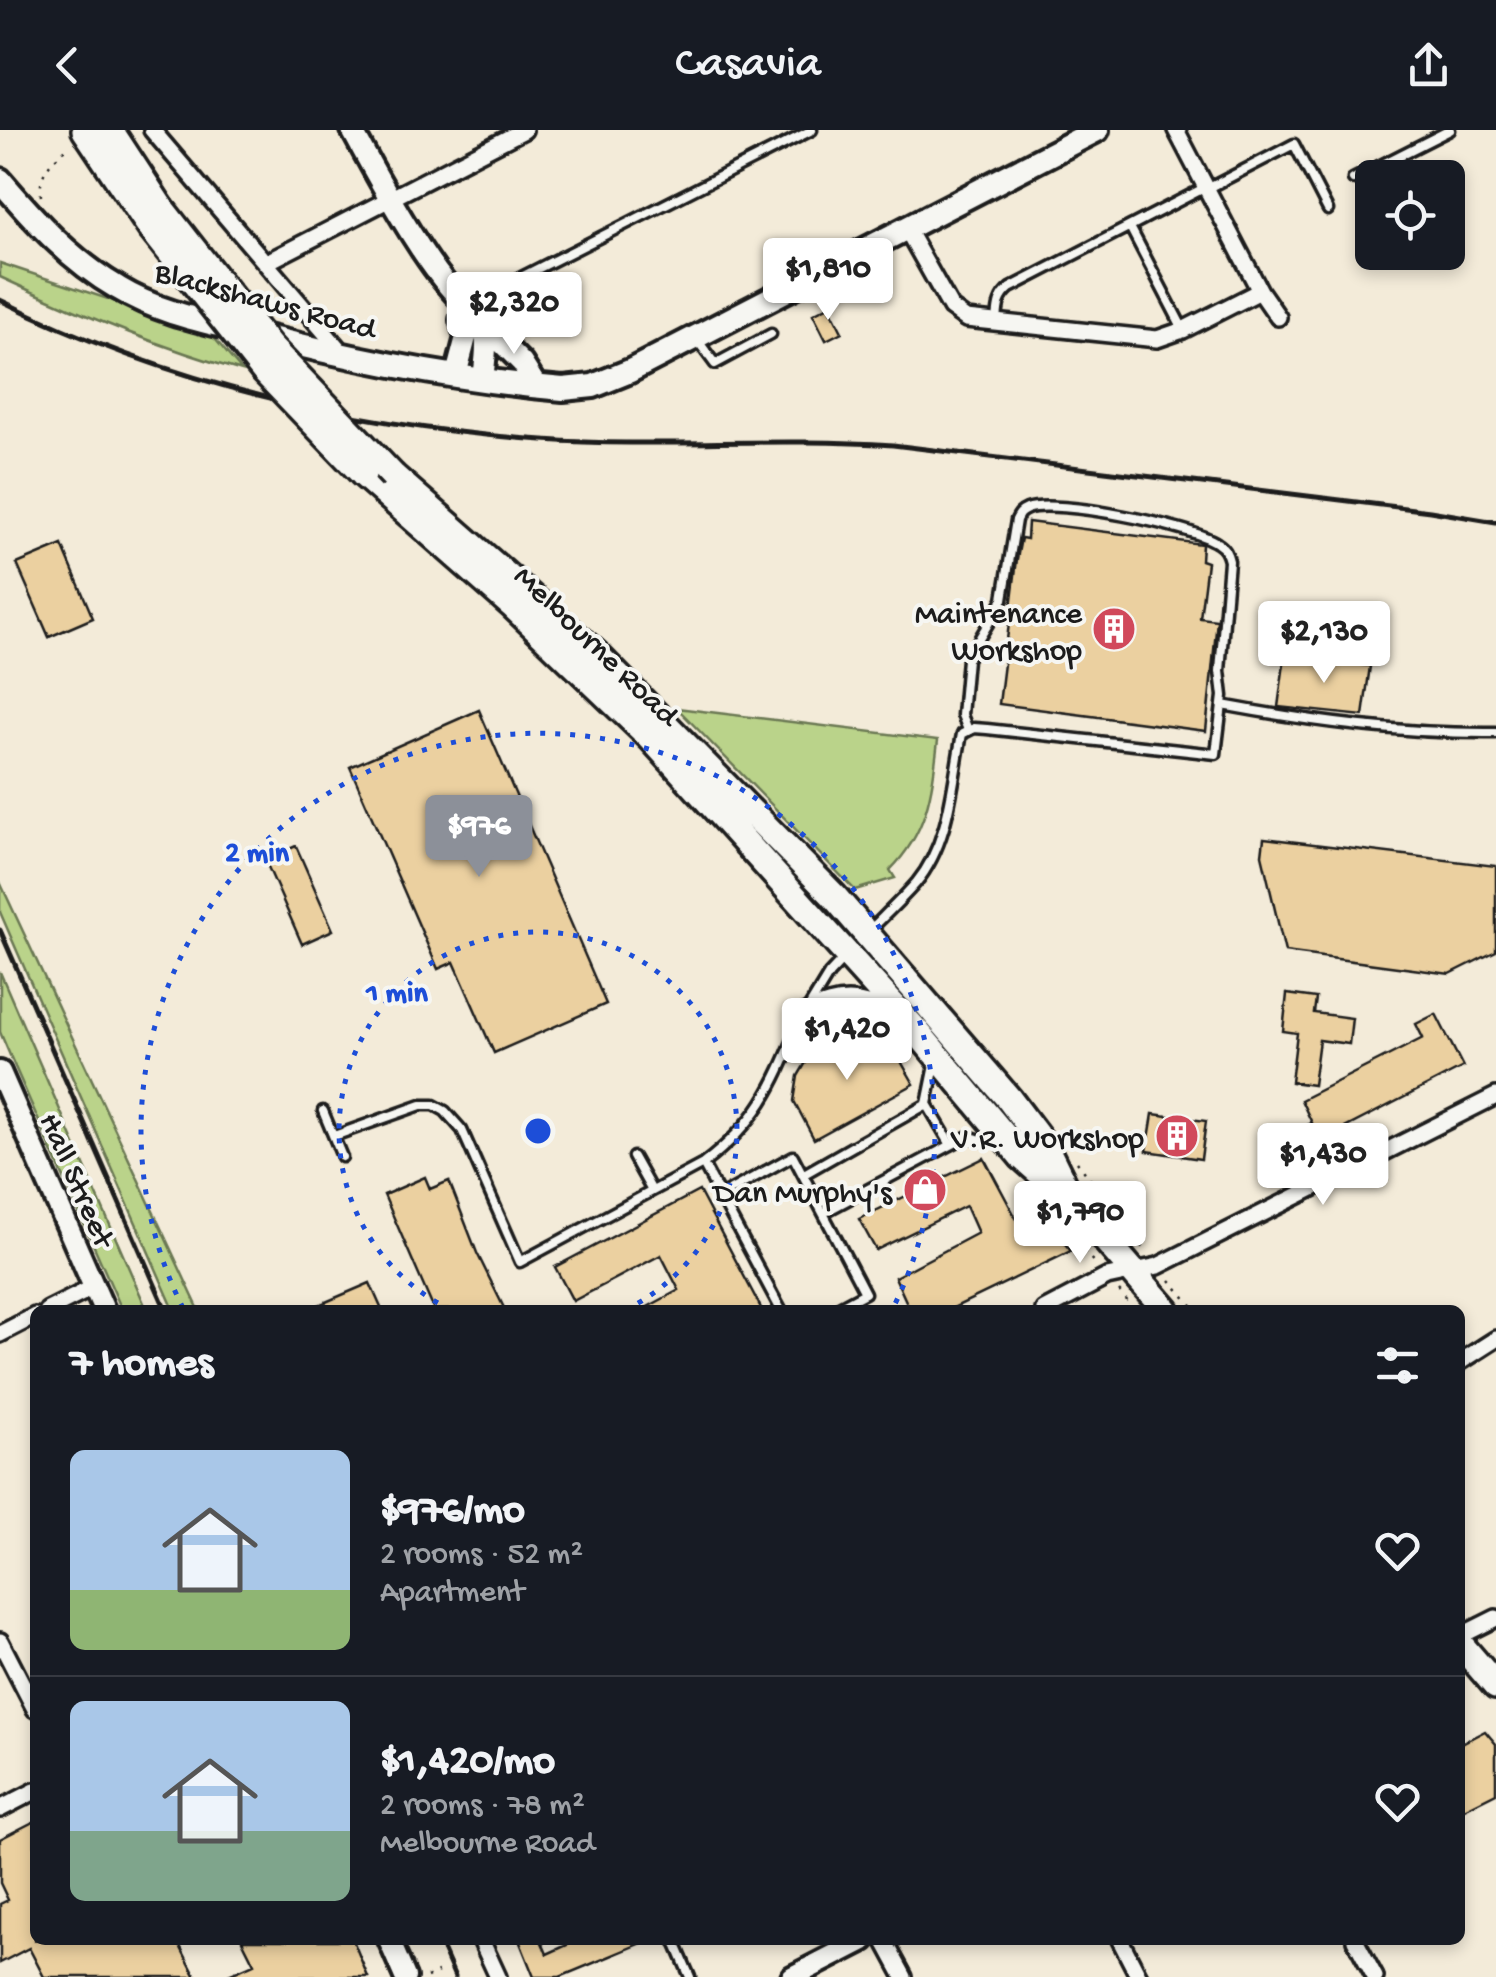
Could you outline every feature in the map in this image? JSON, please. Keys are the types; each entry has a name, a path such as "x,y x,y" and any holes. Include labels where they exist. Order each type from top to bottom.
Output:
{"main road":[{"name":"Melbourne Road","path":"86,130 264,370 362,474 600,686 712,802 919,1034 1022,1157 1073,1202 1162,1305"},
{"name":"Melbourne Road","path":"110,130 155,218 270,347 393,476 595,653 867,934 1009,1098 1046,1148 1073,1202"},
{"name":"Blackshaws Road","path":"0,180 45,233 72,257 122,291 186,316 346,358 563,389 593,386 630,371 906,228 1060,138 1097,130"},
{"path":"801,1020 823,1009 847,1004 881,1014 919,1034"},
{"path":"1465,1650 1496,1686"}],"street":[{"path":"152,130 346,358"},
{"path":"352,130 388,199 465,306 476,310 486,328 522,362 537,387"},
{"path":"267,262 524,130"},
{"path":"1176,130 1278,318"},
{"path":"906,228 951,308 966,319 1157,339 1184,330 1260,291"},
{"path":"456,375 466,337 461,320 465,306"},
{"path":"483,379 486,328"},
{"name":"Hall Street","path":"0,1072 102,1305"},
{"path":"1054,1305 1107,1277 1158,1266 1496,1096"},
{"path":"58,1305 94,1287"},
{"path":"0,1334 30,1319"},
{"path":"1465,1359 1496,1339"},
{"path":"1465,1634 1496,1618"},
{"path":"0,1641 30,1700"},
{"path":"0,1810 30,1794"},
{"path":"391,1945 405,1977"},
{"path":"484,1945 498,1977"},
{"path":"792,1977 854,1945"},
{"path":"887,1945 904,1977"},
{"path":"1123,1945 1139,1977"},
{"path":"1358,1945 1374,1977"}],"lane":[{"path":"465,306 812,130"},
{"path":"1354,179 1450,130"},
{"path":"997,322 1002,294 1010,288 1294,144 1328,210"},
{"path":"1130,226 1184,330"},
{"path":"696,337 715,364 771,334"},
{"path":"334,1136 420,1105 434,1105 445,1111 462,1130 520,1262 704,1164 754,1119 773,1086 801,1020 830,974 918,881 938,846 962,734 987,729 1216,754 1230,562 1222,545 1107,513 1049,506 1028,508 1016,520 1003,599 967,659 962,715 968,730"},
{"path":"1222,705 1356,727 1496,733"},
{"path":"936,1055 927,1104 951,1144"},
{"path":"804,1174 927,1104"},
{"path":"323,1111 342,1157"},
{"path":"825,1212 968,1136 988,1142"},
{"path":"720,1196 793,1156 865,1293 842,1305"},
{"path":"633,1157 652,1191"},
{"path":"704,1164 777,1305"},
{"path":"676,1945 690,1977"}],"path":[{"path":"427,1977 438,1972"}],"green space":[{"path":"0,263 210,333 242,371 149,340 30,291 0,277"},
{"path":"677,708 938,740 926,810 913,841 890,870 895,878 855,890"},
{"path":"0,882 197,1305 172,1305 0,912"},
{"path":"0,972 145,1305 120,1305 0,1032"}],"building":[{"path":"829,306 842,332 826,340 813,314"},
{"name":"Maintenance Workshop","path":"1028,522 1202,544 1201,560 1207,562 1200,618 1217,620 1206,731 999,704 1017,559 1021,538 1027,539"},
{"path":"62,545 93,618 49,637 17,564"},
{"path":"1285,656 1370,666 1363,716 1278,707"},
{"path":"479,710 606,1004 494,1053 454,962 438,969 350,767"},
{"path":"1264,838 1496,866 1496,951 1450,974 1285,952 1262,855"},
{"path":"296,846 333,930 302,944 265,860"},
{"path":"1287,994 1316,998 1314,1013 1352,1018 1349,1044 1319,1040 1313,1085 1291,1082 1297,1033 1283,1031"},
{"path":"1436,1014 1463,1067 1294,1154 1285,1136 1312,1123 1301,1100 1423,1038 1416,1024"},
{"path":"869,1037 886,1045 899,1058 914,1084 814,1139 794,1101 798,1076 808,1059 829,1044"},
{"name":"V.R. Workshop","path":"1153,1114 1206,1121 1201,1159 1147,1151"},
{"path":"984,1158 1022,1229 1043,1218 1071,1251 959,1305 908,1305 895,1277 978,1233 966,1206 876,1250 859,1219"},
{"path":"425,1177 430,1189 449,1181 503,1305 432,1305 384,1195"},
{"path":"699,1191 759,1305 651,1305 679,1290 661,1255 573,1301 555,1267"},
{"path":"370,1283 380,1305 319,1305"},
{"path":"1485,1731 1496,1744 1496,1793 1465,1808 1465,1741"},
{"path":"30,1824 30,1945 180,1945 196,1977 44,1977 29,1948 0,1963 0,1904 8,1900 0,1883 0,1839"},
{"path":"244,1945 355,1945 368,1977 224,1977 254,1964"},
{"path":"521,1945 543,1945 547,1954 567,1945 637,1945 560,1977 534,1977"}],"railway":[{"path":"0,300 64,330 196,378 264,397 403,424 473,434 587,442 893,445 1496,522"},
{"path":"0,930 164,1305"},
{"path":"441,1945 455,1977"}],"place":[{"name":"Maintenance Workshop","path":"1114,629"},
{"name":"V.R. Workshop","path":"1177,1136"},
{"name":"Dan Murphy's","path":"925,1190"}]}
